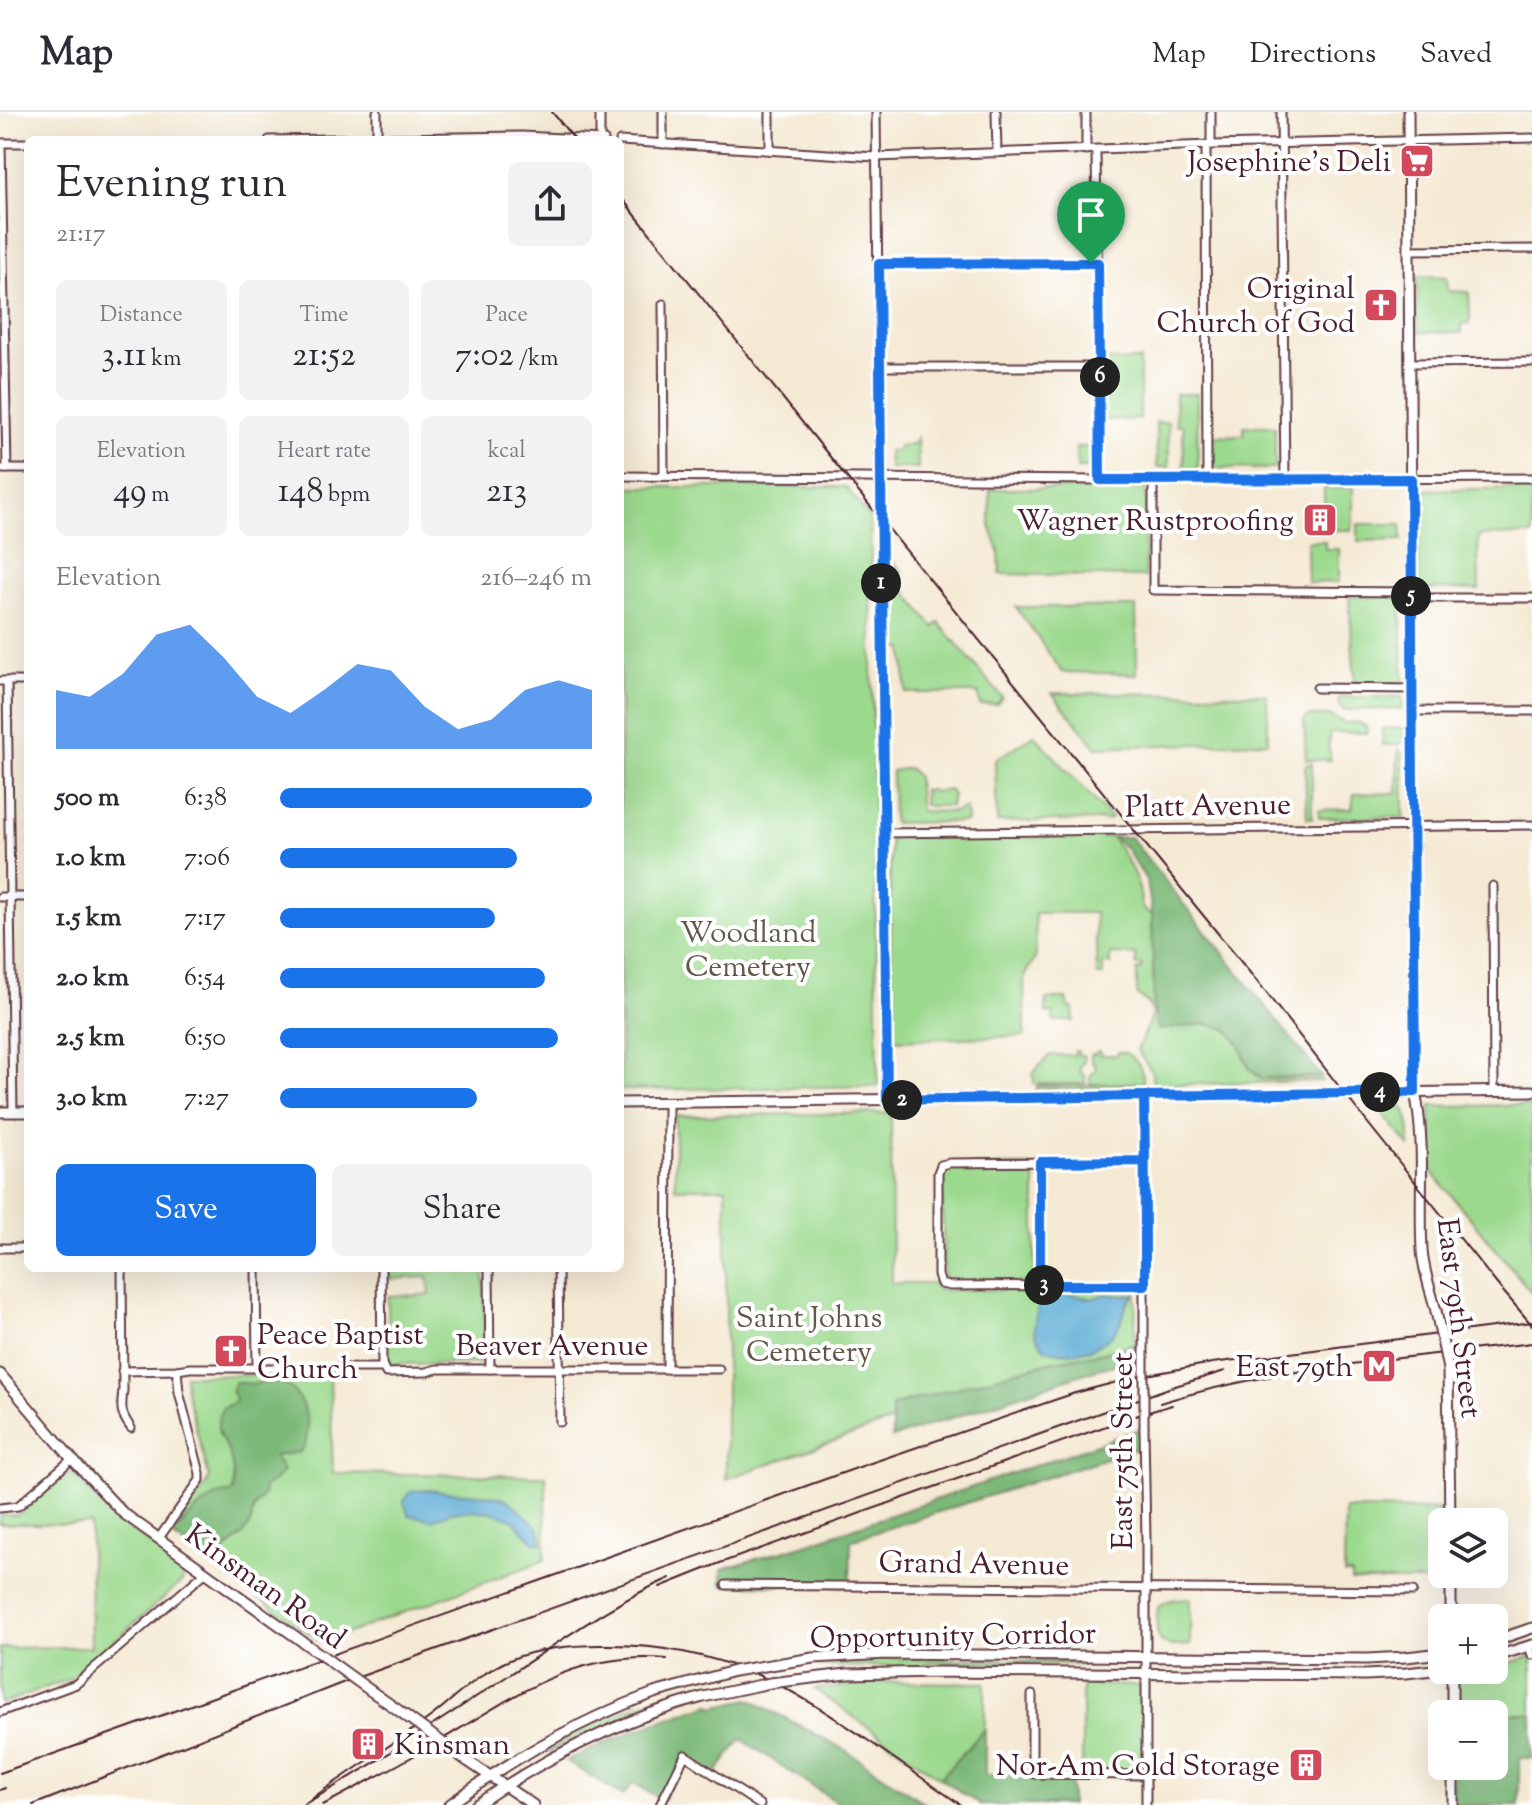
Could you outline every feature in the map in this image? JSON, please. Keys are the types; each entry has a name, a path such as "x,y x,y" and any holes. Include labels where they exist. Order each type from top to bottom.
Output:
{"main road":[{"name":"East 79th Street","path":"1408,112 1415,1092 1422,1165 1422,1250 1448,1369 1450,1508"},
{"path":"624,1103 1532,1091"},
{"path":"0,1112 24,1112"},
{"name":"Kinsman Road","path":"0,1374 111,1502 466,1760 533,1805"},
{"path":"1508,1636 1532,1628"},
{"path":"1508,1654 1531,1649"},
{"name":"Opportunity Corridor","path":"449,1805 528,1752 572,1727 654,1693 734,1671 813,1658 874,1654 1367,1659 1428,1655"},
{"name":"Opportunity Corridor","path":"476,1805 548,1760 595,1736 703,1697 770,1683 847,1674 1365,1675 1428,1671"},
{"path":"1453,1780 1453,1805"}],"street":[{"path":"374,136 377,112"},
{"path":"600,112 602,136"},
{"path":"663,112 663,144"},
{"path":"770,112 770,150"},
{"path":"876,112 887,1100"},
{"path":"996,112 997,153"},
{"path":"1086,112 1086,150"},
{"path":"1207,480 1211,112"},
{"path":"1281,112 1285,479"},
{"path":"624,141 876,157 1532,138"},
{"path":"4,469 0,143 24,143"},
{"path":"1096,150 1100,480"},
{"path":"1408,250 1532,249"},
{"path":"879,264 1098,263"},
{"path":"663,304 664,476"},
{"path":"1409,363 1532,362"},
{"path":"880,367 1100,367"},
{"path":"624,476 1100,480 1532,478"},
{"path":"1153,480 1153,590 1532,598"},
{"path":"4,681 11,898 7,1005 13,1112"},
{"path":"1317,688 1413,689"},
{"path":"1412,711 1532,711"},
{"name":"Platt Avenue","path":"884,833 1532,825"},
{"path":"1493,886 1494,1091"},
{"path":"0,897 24,897"},
{"name":"East 75th Street","path":"1144,1096 1146,1805"},
{"path":"667,1369 668,1103"},
{"path":"1145,1161 949,1163 941,1165 938,1173 938,1275 941,1284 1145,1285"},
{"path":"1040,1162 1040,1285"},
{"path":"0,1248 24,1248"},
{"path":"122,1272 121,1409 131,1428"},
{"path":"256,1272 257,1368"},
{"path":"381,1272 384,1371"},
{"path":"489,1272 490,1369"},
{"path":"558,1272 560,1422"},
{"name":"Beaver Avenue","path":"122,1371 190,1368 426,1372 437,1369 719,1369"},
{"path":"159,1538 201,1477 179,1392 177,1370"},
{"path":"0,1508 18,1506 72,1459"},
{"path":"0,1712 76,1684 206,1572"},
{"name":"Grand Avenue","path":"726,1585 1413,1591"},
{"path":"1032,1695 1034,1774 1146,1775"},
{"path":"660,1805 685,1755 760,1805"}],"green space":[{"path":"1417,276 1447,277 1448,291 1469,292 1470,323 1462,324 1462,333 1417,332"},
{"path":"1140,360 1140,419 1104,420 1104,361"},
{"path":"1175,394 1197,394 1198,468 1184,468 1183,425 1176,425"},
{"path":"1156,422 1168,422 1169,467 1157,467"},
{"path":"1244,426 1275,426 1275,469 1214,468 1213,436 1244,435"},
{"path":"917,438 918,468 889,468 888,451 897,451 898,446 913,444"},
{"path":"1076,447 1092,447 1092,468 1077,468"},
{"name":"Woodland Cemetery","path":"624,487 846,487 870,518 878,1086 624,1090"},
{"path":"1353,487 1351,530 1324,530 1324,488"},
{"path":"1146,488 1145,577 1000,574 999,551 990,526 990,489"},
{"path":"1532,488 1532,535 1478,536 1479,590 1419,589 1419,490"},
{"path":"1358,524 1401,524 1402,540 1358,541"},
{"path":"1307,541 1325,541 1325,549 1339,549 1339,582 1308,583"},
{"path":"889,557 902,571 895,578 934,627 939,623 1002,697 997,704 980,705 978,693 906,693 904,649 892,648"},
{"path":"1349,596 1401,597 1403,683 1355,686"},
{"path":"1016,607 1136,607 1137,674 1062,672"},
{"path":"1052,693 1267,694 1268,742 1096,747"},
{"path":"1340,697 1402,697 1403,709 1343,710 1338,702"},
{"path":"1309,716 1330,716 1344,723 1357,722 1367,727 1367,733 1330,733 1331,760 1306,760 1304,721"},
{"path":"1382,728 1403,728 1403,742 1383,745"},
{"path":"1034,735 1111,818 997,822 995,760"},
{"path":"1398,749 1403,753 1404,817 1319,818 1319,810 1352,809 1354,794 1397,793"},
{"path":"1312,764 1312,818 1307,818 1305,768"},
{"path":"909,768 917,777 920,811 955,812 966,807 967,822 893,823 892,771"},
{"path":"923,790 950,790 953,796 950,806 924,805"},
{"path":"892,837 1112,837 1136,877 1141,906 1152,914 1154,1012 1159,1030 1203,1024 1220,1026 1233,1034 1256,1075 1274,1079 1320,1077 1322,1081 1153,1085 1152,1073 1137,1050 1153,1014 1148,1003 1137,995 1137,970 1141,970 1142,965 1136,965 1136,955 1110,954 1110,964 1103,964 1103,975 1097,975 1095,913 1035,913 1036,956 1024,979 1025,1036 891,1040"},
{"path":"1112,837 1130,837 1322,1077 1262,1078 1249,1068 1239,1043 1227,1029 1206,1024 1158,1030 1154,1012 1152,914 1147,881 1125,847"},
{"path":"1046,999 1066,999 1073,1009 1074,1021 1053,1021 1053,1013 1046,1013"},
{"path":"1075,1051 1083,1055 1084,1061 1079,1068 1085,1076 1085,1084 1034,1084 1033,1073 1050,1055 1074,1055"},
{"path":"1097,1051 1100,1055 1117,1055 1118,1052 1133,1058 1143,1083 1090,1084 1090,1076 1096,1070 1091,1054"},
{"path":"1133,1085 1133,1089 1036,1089 1037,1086"},
{"path":"1400,1105 1408,1119 1410,1147 1378,1107"},
{"path":"1532,1105 1532,1293 1431,1171 1431,1106"},
{"name":"Saint Johns Cemetery","path":"891,1113 892,1283 934,1283 938,1290 1136,1289 1135,1344 1049,1362 892,1406 892,1421 726,1479 726,1188 675,1188 675,1116"},
{"path":"951,1166 1028,1166 1035,1173 1035,1275 1030,1283 951,1283 944,1278 942,1176"},
{"path":"387,1272 484,1272 485,1363 388,1364 388,1296 430,1295 428,1277 387,1279"},
{"path":"1135,1344 1133,1360 1091,1371 892,1438 892,1406 1049,1362"},
{"path":"185,1375 330,1375 333,1473 546,1476 545,1560 322,1643 172,1536 209,1477 186,1391"},
{"path":"277,1381 292,1389 302,1404 307,1423 305,1443 300,1452 274,1456 283,1471 264,1487 243,1535 211,1563 172,1535 196,1510 218,1495 233,1492 230,1456 218,1426 222,1408 233,1403 235,1398 231,1391 235,1382 253,1384"},
{"path":"1144,1428 1144,1446 851,1540 850,1586 722,1585 722,1569 803,1545"},
{"path":"66,1473 73,1474 110,1515 183,1568 183,1581 72,1678 0,1704 0,1648 91,1647 90,1524 0,1524 0,1515 18,1515"},
{"path":"1345,1509 1428,1510 1428,1581 1351,1581 1351,1574 1344,1574"},
{"path":"1190,1598 1190,1645 1163,1643 1157,1629 1158,1607 1169,1601"},
{"path":"1532,1656 1532,1714 1508,1714 1508,1700 1452,1700 1452,1684 1508,1684 1508,1664"},
{"path":"880,1658 1123,1661 1123,1664 932,1663 919,1667 819,1667 818,1663"},
{"path":"858,1682 985,1683 985,1729 940,1778 814,1689 860,1685"},
{"path":"1082,1684 1147,1686 1146,1775 1082,1775"},
{"path":"672,1693 674,1699 615,1721 547,1752 607,1718"},
{"path":"749,1699 844,1749 927,1805 841,1805 741,1739 715,1775 685,1755 663,1800 633,1783 623,1796 566,1761 674,1716 711,1704 713,1707"},
{"path":"1508,1714 1532,1714 1532,1758 1519,1758 1519,1805 1453,1805 1453,1780 1508,1780"},
{"path":"985,1729 985,1775 1071,1775 1071,1805 980,1805 940,1778"}],"water":[{"path":"1106,1294 1135,1294 1127,1304 1121,1323 1098,1345 1068,1353 1046,1349 1034,1330 1038,1308 1057,1295 1094,1298"},
{"path":"430,1490 507,1500 536,1525 542,1543 534,1542 512,1519 491,1512 451,1512 432,1520 409,1515 404,1503 408,1494"}],"tram line":[{"path":"303,1805 501,1664 545,1650 602,1645 641,1646 680,1652 756,1674 826,1712 961,1805"},
{"path":"323,1805 547,1680 603,1662 633,1658 667,1659"}],"railway":[{"path":"552,112 572,136"},
{"path":"624,201 1532,1325"},
{"path":"0,1773 1075,1393 1136,1377 1212,1363 1532,1322"},
{"path":"1160,1403 1205,1390 1298,1372 1532,1343"},
{"path":"33,1805 342,1683 1172,1387 1225,1371"},
{"path":"660,1587 720,1563 1172,1405"},
{"path":"303,1805 407,1742 607,1611 670,1578"},
{"path":"0,1790 5,1788"}],"place":[{"name":"Josephine's Deli","path":"1417,161"},
{"name":"Original Church of God","path":"1381,305"},
{"name":"Wagner Rustproofing","path":"1320,520"},
{"name":"Peace Baptist Church","path":"231,1351"},
{"name":"East 79th","path":"1379,1366"},
{"name":"Kinsman","path":"368,1744"},
{"name":"Nor-Am Cold Storage","path":"1306,1765"}],"route":[{"path":"1091,263 879,264 887,1100 1144,1096 1144,1122 1145,1161 1145,1285 1040,1285 1040,1162 1145,1161 1144,1096 1415,1092 1411,479 1100,480 1098,263 1091,263"}]}
